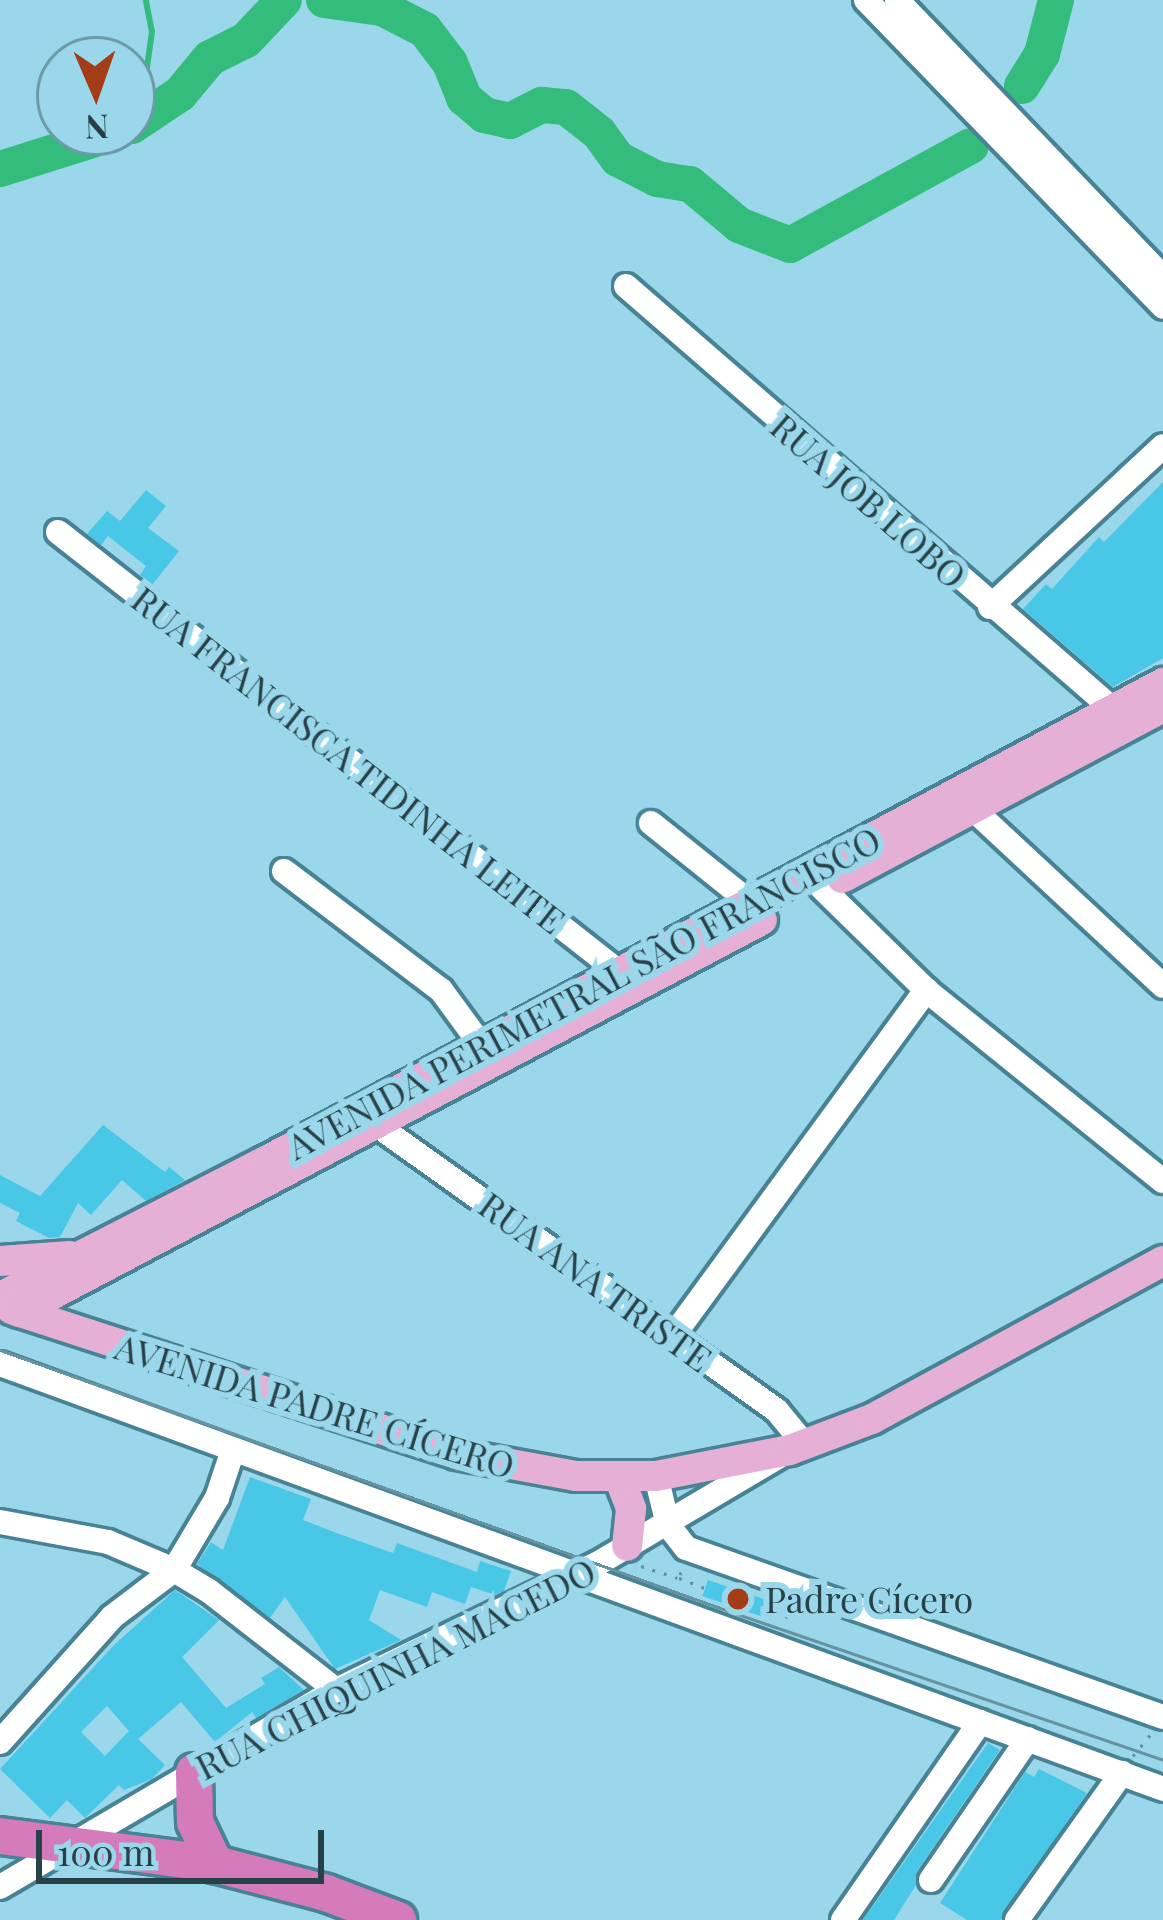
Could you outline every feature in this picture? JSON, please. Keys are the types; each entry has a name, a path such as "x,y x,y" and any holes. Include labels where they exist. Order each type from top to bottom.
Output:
{"highway":[{"path":"194,1772 195,1822 214,1864"},
{"path":"0,1836 214,1864 326,1893 398,1920"}],"main road":[{"name":"AVENIDA PERIMETRAL SÃO FRANCISCO","path":"6,1305 271,1171 482,1046 821,888 1163,683"},
{"name":"AVENIDA PERIMETRAL SÃO FRANCISCO","path":"6,1305 82,1256 378,1126 630,980 751,903 1163,707"},
{"path":"0,1261 82,1256"},
{"name":"AVENIDA PADRE CÍCERO","path":"6,1305 456,1454 523,1470 656,1476 798,1448 933,1389 1163,1262"},
{"path":"619,1477 631,1510 627,1546"}],"street":[{"path":"866,0 1163,308"},
{"path":"897,0 1163,277"},
{"name":"RUA JOB LOBO","path":"626,286 1114,710"},
{"path":"990,607 1163,446"},
{"name":"RUA FRANCISCA TIDINHA LEITE","path":"58,532 630,980"},
{"path":"964,801 1163,986"},
{"path":"651,823 751,903"},
{"path":"284,871 441,990 482,1046"},
{"path":"821,888 926,990 1163,1181"},
{"path":"673,1336 926,990"},
{"name":"RUA ANA TRISTE","path":"378,1126 777,1412 798,1448"},
{"path":"0,1364 232,1453 1163,1789"},
{"name":"RUA CHIQUINHA MACEDO","path":"0,1887 335,1690 573,1575 798,1448"},
{"path":"0,1742 112,1617 174,1570 217,1498 232,1453"},
{"path":"656,1476 668,1525 686,1548 1163,1719"},
{"path":"0,1522 108,1542 174,1570 335,1690"},
{"path":"843,1920 980,1722"},
{"path":"931,1880 1028,1739"},
{"path":"1017,1920 1122,1773"}],"path":[{"path":"679,1578 683,1567"},
{"path":"660,1572 705,1588"},
{"path":"774,1612 788,1617"},
{"path":"1122,1773 1163,1719"}],"building":[{"path":"1163,482 1163,658 1113,687 1023,609 1046,584 1052,589 1099,537 1104,542"},
{"path":"146,490 166,506 148,528 179,551 152,585 140,575 146,566 108,536 101,545 87,534 107,511 120,521"},
{"path":"103,1125 165,1172 169,1167 185,1180 146,1201 122,1180 91,1215 78,1203 60,1237 49,1238 16,1221 20,1213 0,1203 0,1175 40,1196"},
{"path":"250,1477 311,1499 303,1520 342,1535 393,1553 397,1543 477,1572 480,1561 511,1571 504,1591 495,1595 471,1587 465,1604 432,1592 427,1607 380,1590 369,1620 401,1640 335,1669 285,1597 270,1618 197,1564 211,1542 223,1550"},
{"path":"708,1580 776,1603 771,1620 702,1596"},
{"path":"175,1590 219,1620 182,1657 226,1708 265,1684 261,1678 279,1667 304,1690 256,1718 252,1712 215,1742 181,1702 138,1739 165,1765 152,1779 124,1790 119,1785 85,1818 67,1800 50,1818 0,1769 114,1645","holes":["107,1706 129,1731 105,1756 81,1732"]},
{"path":"988,1743 1000,1750 917,1871 916,1885 894,1920 863,1920"},
{"path":"1039,1769 1087,1793 1001,1920 967,1920 940,1903 1025,1772 1034,1777"}],"waterway":[{"path":"146,0 151,36"},
{"path":"156,110 180,94 210,58 246,40 284,0"},
{"path":"324,0 382,8 425,30 450,63 464,98 484,115 510,121 542,105 566,107 599,133 618,159 657,179 690,184 739,225 790,245 971,146"},
{"path":"1022,86 1042,54 1056,0"},
{"path":"0,169 41,156"}],"tram line":[{"path":"0,1350 734,1613 1163,1760"}],"place":[{"name":"Padre Cícero","path":"738,1599"}]}
